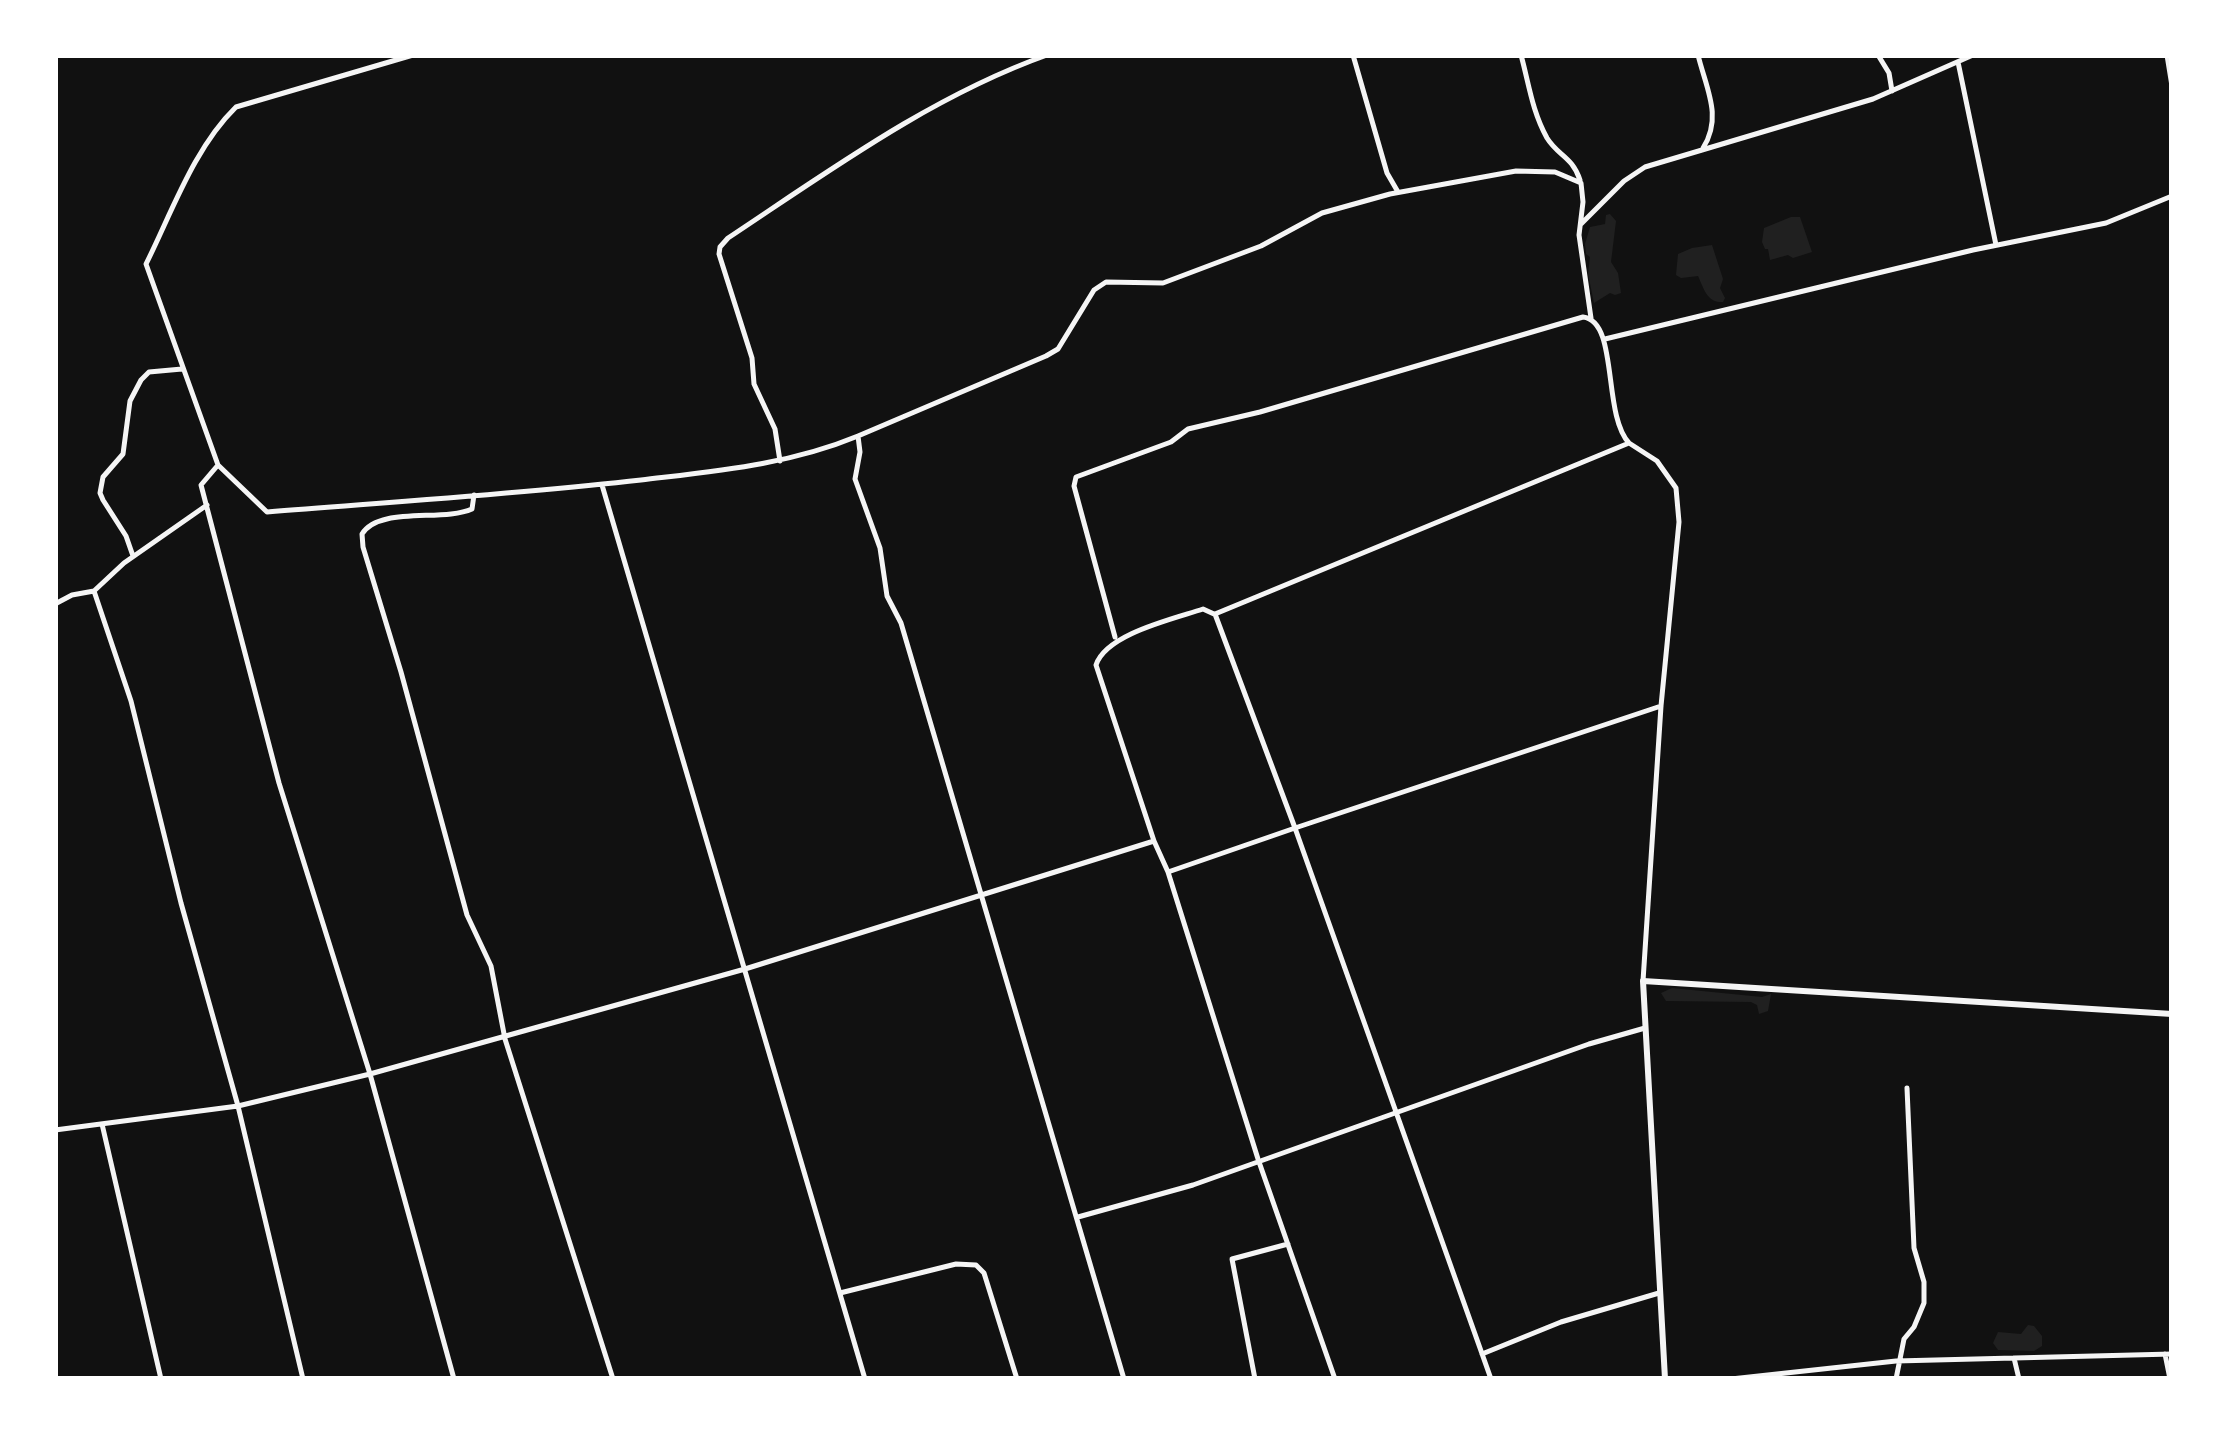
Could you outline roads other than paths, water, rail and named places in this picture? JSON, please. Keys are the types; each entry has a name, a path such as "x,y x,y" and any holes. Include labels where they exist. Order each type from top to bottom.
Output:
{"street":[{"path":"414,55 236,107 222,120 205,147 146,264 218,465 267,512 602,484 760,466 820,452 968,392 1058,349 1083,304 1106,282 1162,283 1261,246 1322,213 1398,192 1516,170 1556,172 1581,183"},
{"path":"1011,55 1014,67"},
{"path":"780,461 775,429 754,384 752,358 720,247 822,176 942,104 1014,67 1047,55"},
{"path":"1352,55 1388,173 1398,192"},
{"path":"1521,55 1530,100 1541,126 1554,148 1568,155 1581,183 1582,270 1591,318 1605,339 1609,389 1622,436 1657,460 1676,488 1680,522 1662,706 1644,981 1665,1379"},
{"path":"1698,55 1714,120 1711,136 1703,148"},
{"path":"1878,55 1889,73 1892,91"},
{"path":"1579,226 1624,180 1645,167 1843,108 1973,55"},
{"path":"2167,55 2172,86"},
{"path":"1958,60 1996,244"},
{"path":"1605,339 1996,244 2106,223 2172,196"},
{"path":"1114,637 1074,486 1076,477 1171,442 1188,429 1334,392 1570,319 1591,318"},
{"path":"133,556 126,536 102,500 103,478 123,454 130,401 140,380 149,372 182,369"},
{"path":"858,436 860,452 855,479 880,548 887,596 901,623 1124,1379"},
{"path":"1214,614 1629,443"},
{"path":"218,465 202,484 207,506 279,783 370,1074 454,1379"},
{"path":"602,484 866,1379"},
{"path":"474,495 474,503 466,512 387,519 366,527 362,534 371,579 401,672 467,915 491,966 506,1038 612,1379"},
{"path":"55,604 72,594 94,591 133,556 207,506"},
{"path":"94,591 130,701 180,903 238,1106 304,1379"},
{"path":"1335,1379 1258,1160 1168,872 1096,665 1100,654 1121,639 1203,609 1214,614 1295,828 1491,1379"},
{"path":"1168,872 1662,706"},
{"path":"55,1130 238,1106 370,1074 745,969 1154,840"},
{"path":"1644,981 2172,1014"},
{"path":"1078,1217 1193,1185 1588,1044 1645,1028"},
{"path":"1896,1379 1904,1338 1914,1327 1924,1304 1924,1282 1914,1248 1907,1088"},
{"path":"102,1124 160,1379"},
{"path":"1255,1379 1232,1259 1288,1244"},
{"path":"839,1294 956,1264 976,1265 984,1273 1017,1379"},
{"path":"1482,1354 1561,1322 1658,1293"},
{"path":"1731,1379 1900,1361 2169,1354 2170,1379"},
{"path":"2014,1358 2018,1379"},
{"path":"1796,1370 1796,1379"}]}
